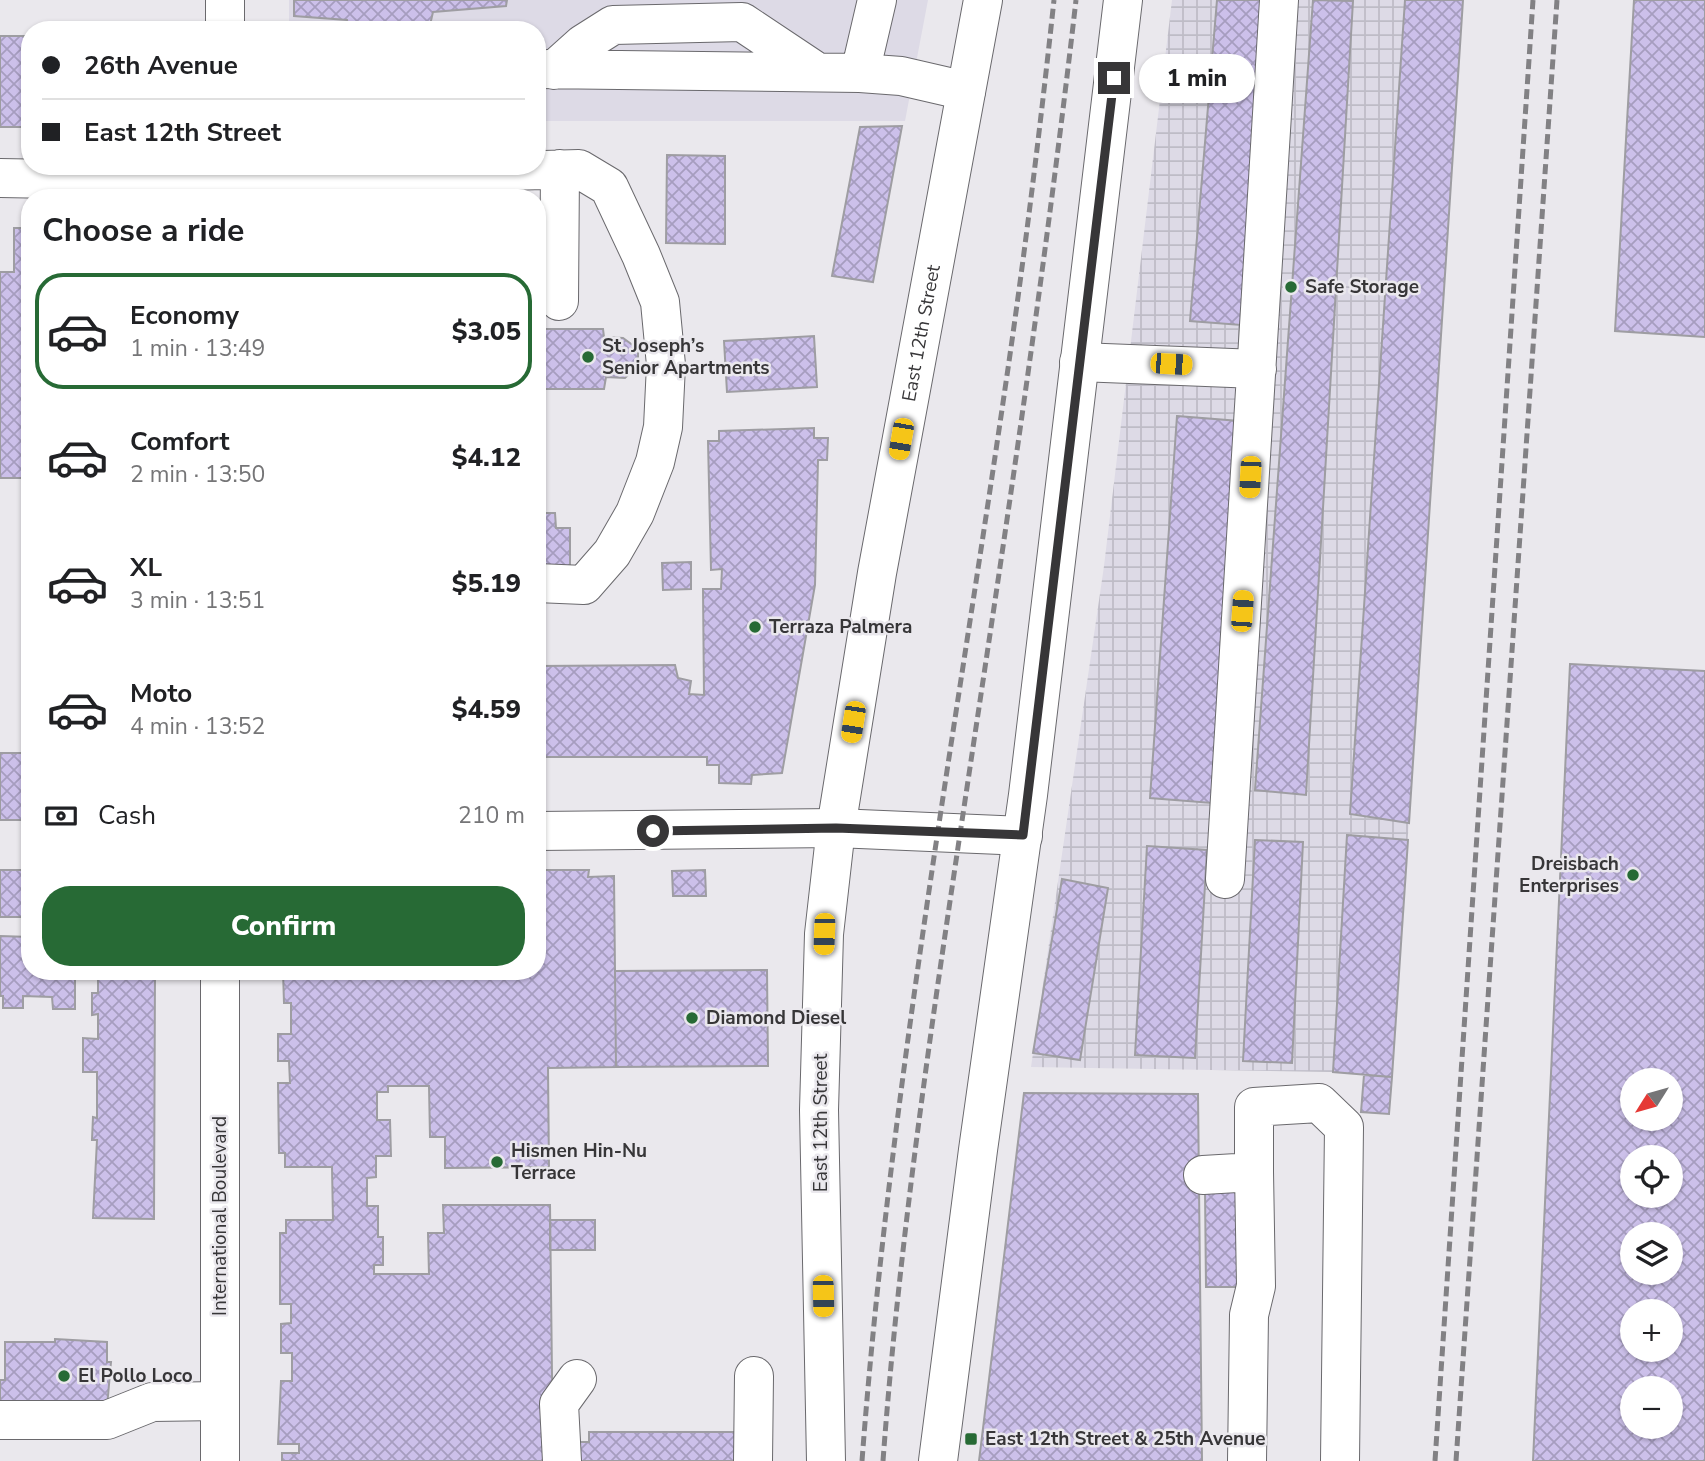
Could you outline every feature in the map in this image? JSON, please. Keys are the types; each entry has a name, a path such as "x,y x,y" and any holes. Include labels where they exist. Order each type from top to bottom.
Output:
{"main road":[{"path":"225,0 225,21"},
{"path":"860,73 877,0"},
{"name":"East 12th Street","path":"826,1461 819,1110 824,934 836,828 877,573 983,0"},
{"path":"938,1461 978,1150 1023,835 1123,0"},
{"path":"1225,879 1279,0"},
{"path":"546,69 860,73 901,76 966,91"},
{"path":"559,301 560,169"},
{"path":"546,170 579,169 609,187 660,302 666,365 663,427 655,462 635,513 612,553 584,585 546,583"},
{"path":"0,178 225,181 340,186 482,175"},
{"path":"1079,362 1257,369"},
{"path":"546,831 836,828 1023,835"},
{"name":"International Boulevard","path":"220,980 220,1461"},
{"path":"1247,1461 1249,1315 1256,1286 1254,1107 1320,1103 1344,1126 1340,1461"},
{"path":"1203,1175 1254,1172"},
{"path":"753,1461 754,1376"},
{"path":"562,1461 559,1404 577,1379"},
{"path":"0,1420 107,1420 152,1402 220,1401"}],"shaded area":[{"path":"289,0 928,0 905,121 546,121 546,21 289,21"},
{"name":"Safe Storage","path":"1172,0 1463,0 1392,1077 1333,1072 1031,1067 1104,566"}],"building":[{"path":"294,0 507,0 506,6 433,12 431,21 347,21 294,16"},
{"path":"1217,0 1267,0 1241,325 1190,321"},
{"path":"1313,0 1353,1 1306,795 1255,790"},
{"path":"1405,0 1463,0 1409,823 1350,814"},
{"path":"1634,0 1705,0 1705,337 1615,331"},
{"path":"0,36 21,36 21,127 0,127"},
{"path":"902,126 873,282 832,276 860,127"},
{"path":"667,155 725,156 725,244 666,243"},
{"path":"14,228 21,228 21,478 0,478 0,272 14,272"},
{"name":"St. Joseph’s Senior Apartments","path":"546,329 603,329 604,337 623,338 638,349 638,365 625,378 606,377 604,389 546,389"},
{"path":"814,336 817,387 727,392 724,341"},
{"path":"1177,416 1239,421 1212,803 1150,798"},
{"name":"Terraza Palmera","path":"814,428 814,438 828,438 827,460 818,460 815,585 782,773 752,775 751,784 719,783 719,765 707,765 707,757 546,757 546,666 675,665 678,678 691,681 689,694 704,695 703,589 721,589 722,569 711,570 708,441 719,441 719,431"},
{"path":"546,513 555,513 556,528 570,528 570,566 546,570"},
{"path":"691,562 691,589 663,590 662,563"},
{"name":"Dreisbach Enterprises","path":"1570,664 1705,671 1705,1461 1533,1461"},
{"path":"0,753 21,753 21,820 0,820"},
{"path":"1347,835 1408,840 1392,1077 1333,1072"},
{"path":"1255,840 1303,842 1292,1063 1243,1061"},
{"path":"1147,846 1207,850 1195,1058 1135,1055"},
{"path":"0,870 21,870 21,917 0,917"},
{"name":"Hismen Hin-Nu Terrace","path":"546,870 589,870 588,877 614,876 616,1067 548,1068 549,1167 445,1168 445,1137 430,1137 429,1086 388,1086 388,1092 377,1092 377,1120 390,1120 391,1156 376,1156 376,1177 367,1178 367,1206 378,1206 378,1237 383,1237 383,1265 374,1265 374,1274 429,1274 428,1233 444,1233 443,1205 550,1205 553,1461 282,1461 282,1453 299,1453 299,1444 278,1444 281,1381 292,1381 292,1353 281,1353 281,1324 291,1323 291,1304 280,1304 280,1233 286,1233 286,1220 333,1220 332,1167 285,1167 285,1153 279,1153 278,1083 290,1083 289,1061 278,1061 278,1034 291,1034 291,1003 284,1003 283,980 546,980"},
{"path":"705,870 706,896 673,896 672,871"},
{"path":"1062,879 1108,888 1080,1060 1033,1053"},
{"path":"0,936 21,937 21,980 75,980 75,1009 53,1009 52,997 23,996 23,1008 3,1008 3,996 0,996"},
{"name":"Diamond Diesel","path":"767,970 768,1066 616,1067 615,971"},
{"path":"98,980 155,980 154,1219 93,1218 97,1140 92,1140 93,1117 97,1118 97,1072 83,1072 83,1038 98,1039 98,1014 92,1015 92,993 98,993"},
{"path":"1364,1075 1392,1077 1389,1114 1361,1112"},
{"path":"1024,1093 1198,1094 1202,1461 979,1461"},
{"path":"1243,1188 1243,1287 1206,1287 1205,1189"},
{"path":"550,1220 595,1220 595,1250 550,1250"},
{"path":"55,1339 107,1342 107,1362 111,1362 107,1407 0,1412 0,1380 5,1380 5,1342 55,1342"},
{"path":"589,1432 736,1432 736,1461 575,1461 572,1442 589,1442"}],"railway":[{"path":"862,1461 888,1192 905,1058 1012,341 1054,0"},
{"path":"883,1461 900,1278 922,1096 1029,367 1076,0"},
{"path":"1435,1461 1533,0"},
{"path":"1456,1461 1557,0"}],"place":[{"name":"Safe Storage","path":"1291,287"},
{"name":"St. Joseph’s Senior Apartments","path":"588,357"},
{"name":"Terraza Palmera","path":"755,627"},
{"name":"Dreisbach Enterprises","path":"1633,875"},
{"name":"Diamond Diesel","path":"692,1018"},
{"name":"Hismen Hin-Nu Terrace","path":"497,1162"},
{"name":"El Pollo Loco","path":"64,1376"},
{"name":"East 12th Street & 25th Avenue","path":"971,1439"}],"route":[{"path":"653,831 836,828 1023,835 1114,78"}]}
